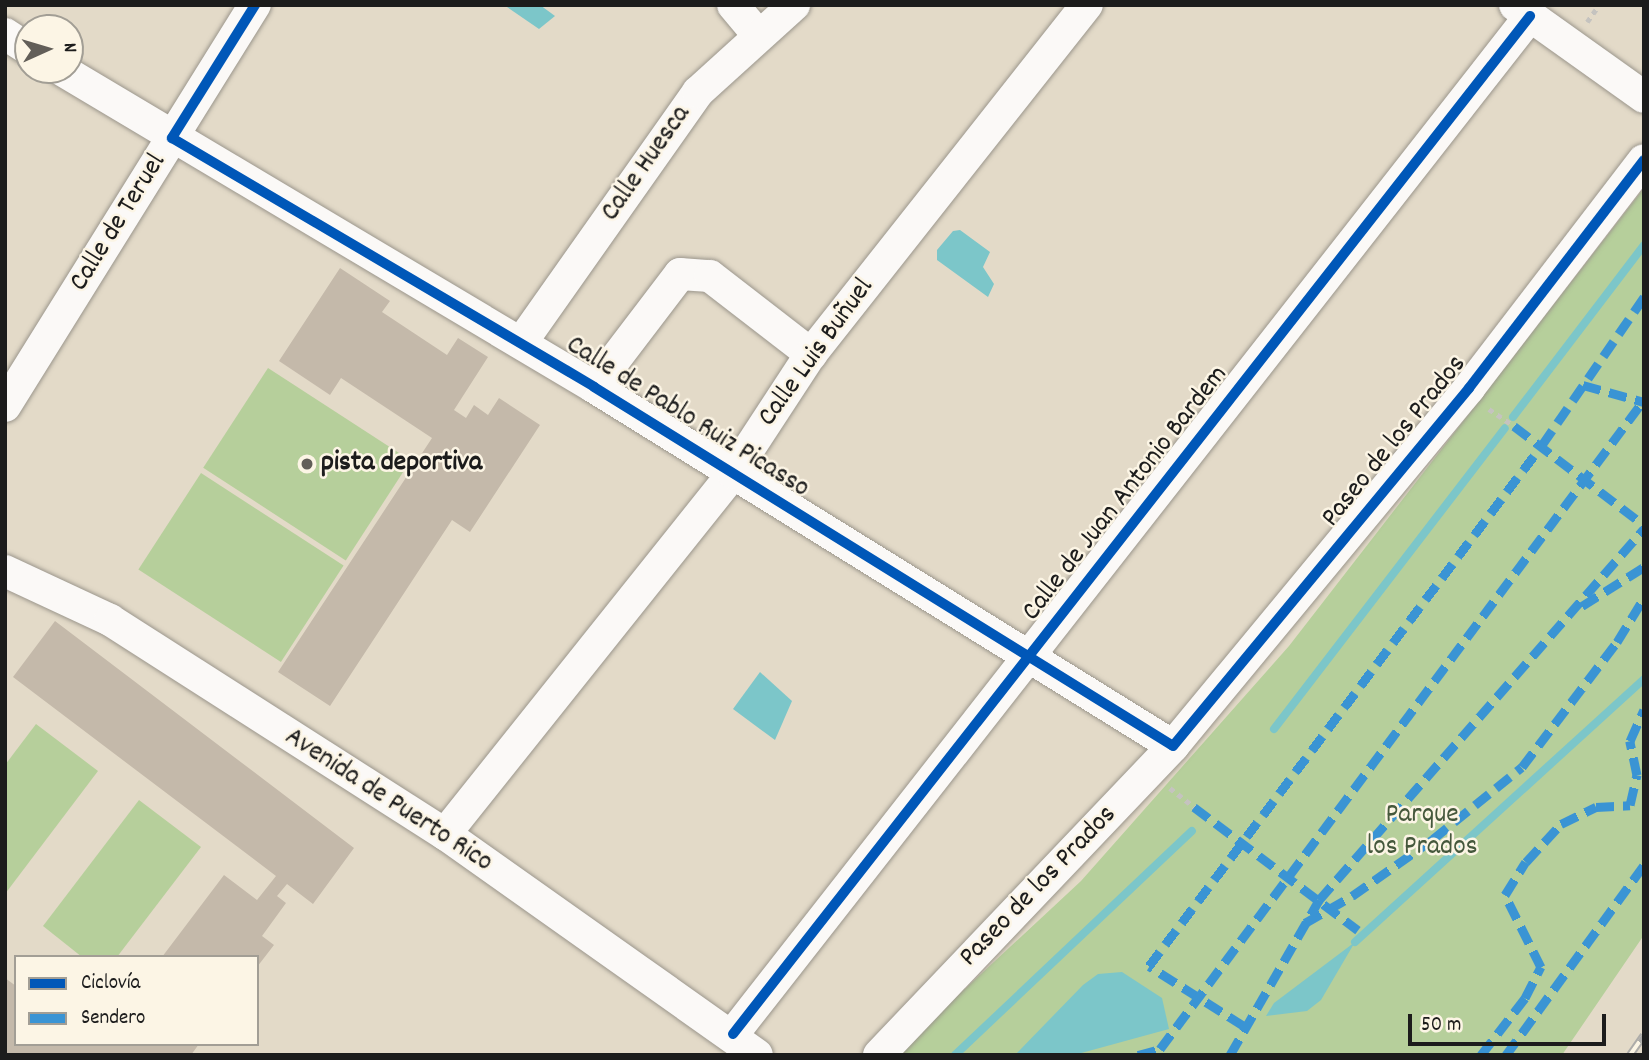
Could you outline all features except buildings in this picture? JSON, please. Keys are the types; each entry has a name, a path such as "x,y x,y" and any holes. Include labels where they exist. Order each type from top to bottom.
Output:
{"street":[{"name":"Calle de Teruel","path":"5,406 255,5"},
{"path":"733,5 758,35"},
{"name":"Calle Huesca","path":"521,342 698,92 794,5"},
{"name":"Calle Luis Buñuel","path":"445,834 733,473 811,354 1087,5"},
{"path":"1522,11 1644,97"},
{"name":"Calle de Juan Antonio Bardem","path":"733,1034 1029,656 1522,11"},
{"name":"Calle de Pablo Ruiz Picasso","path":"84,84 521,342 1173,746"},
{"name":"Paseo de los Prados","path":"879,1055 1173,746 1469,388 1644,160"},
{"path":"594,387 680,274 710,276 811,354"},
{"name":"Avenida de Puerto Rico","path":"5,571 110,620 445,834 733,1034 757,1055"}],"path":[{"path":"1583,28 1599,5"},
{"path":"1482,404 1514,426"},
{"path":"1163,783 1194,807"}],"green space":[{"name":"Parque los Prados","path":"1644,188 1644,935 1562,1055 894,1055 1081,881 1289,646"},
{"name":"pista deportiva","path":"268,368 411,461 346,560 203,468"},
{"name":"pista deportiva","path":"201,473 344,566 281,662 138,569"},
{"path":"36,724 98,771 5,894 5,765"},
{"path":"139,800 201,847 119,955 79,955 43,926"}],"water":[{"path":"504,5 540,5 555,16 539,29"},
{"path":"960,230 990,252 983,267 994,284 988,297 937,260 937,250 953,231"},
{"path":"760,672 792,701 775,740 733,709"},
{"path":"1355,942 1321,1000 1307,1011 1266,1016 1274,1003"},
{"path":"1122,972 1162,998 1169,1029 1074,1055 1015,1055 1083,985 1098,974"}],"waterway":[{"path":"1513,417 1644,245"},
{"path":"1274,729 1505,428"},
{"path":"1355,942 1644,679"},
{"path":"955,1055 1192,831"}],"railway":[{"path":"1630,1055 1644,1035"}],"marked path":[{"path":"1244,1026 1149,966 1542,445 1644,297"},
{"path":"1583,385 1644,402"},
{"path":"1138,1055 1160,1049 1644,400"},
{"path":"1514,426 1644,525"},
{"path":"1230,1055 1319,900 1644,529"},
{"path":"1582,606 1644,567"},
{"path":"1305,923 1352,896 1433,839 1522,767 1617,642 1644,598"},
{"path":"1481,1055 1525,998 1541,967 1505,895 1526,862 1561,824 1596,807 1630,805 1637,775 1630,741 1644,710"},
{"path":"1194,807 1358,930"},
{"path":"1506,1055 1644,865"}],"cycle path":[{"path":"255,5 172,138 594,387 1173,746 1469,388 1644,160"},
{"path":"733,1034 1530,16"}],"place":[{"name":"pista deportiva","path":"307,464"}]}
